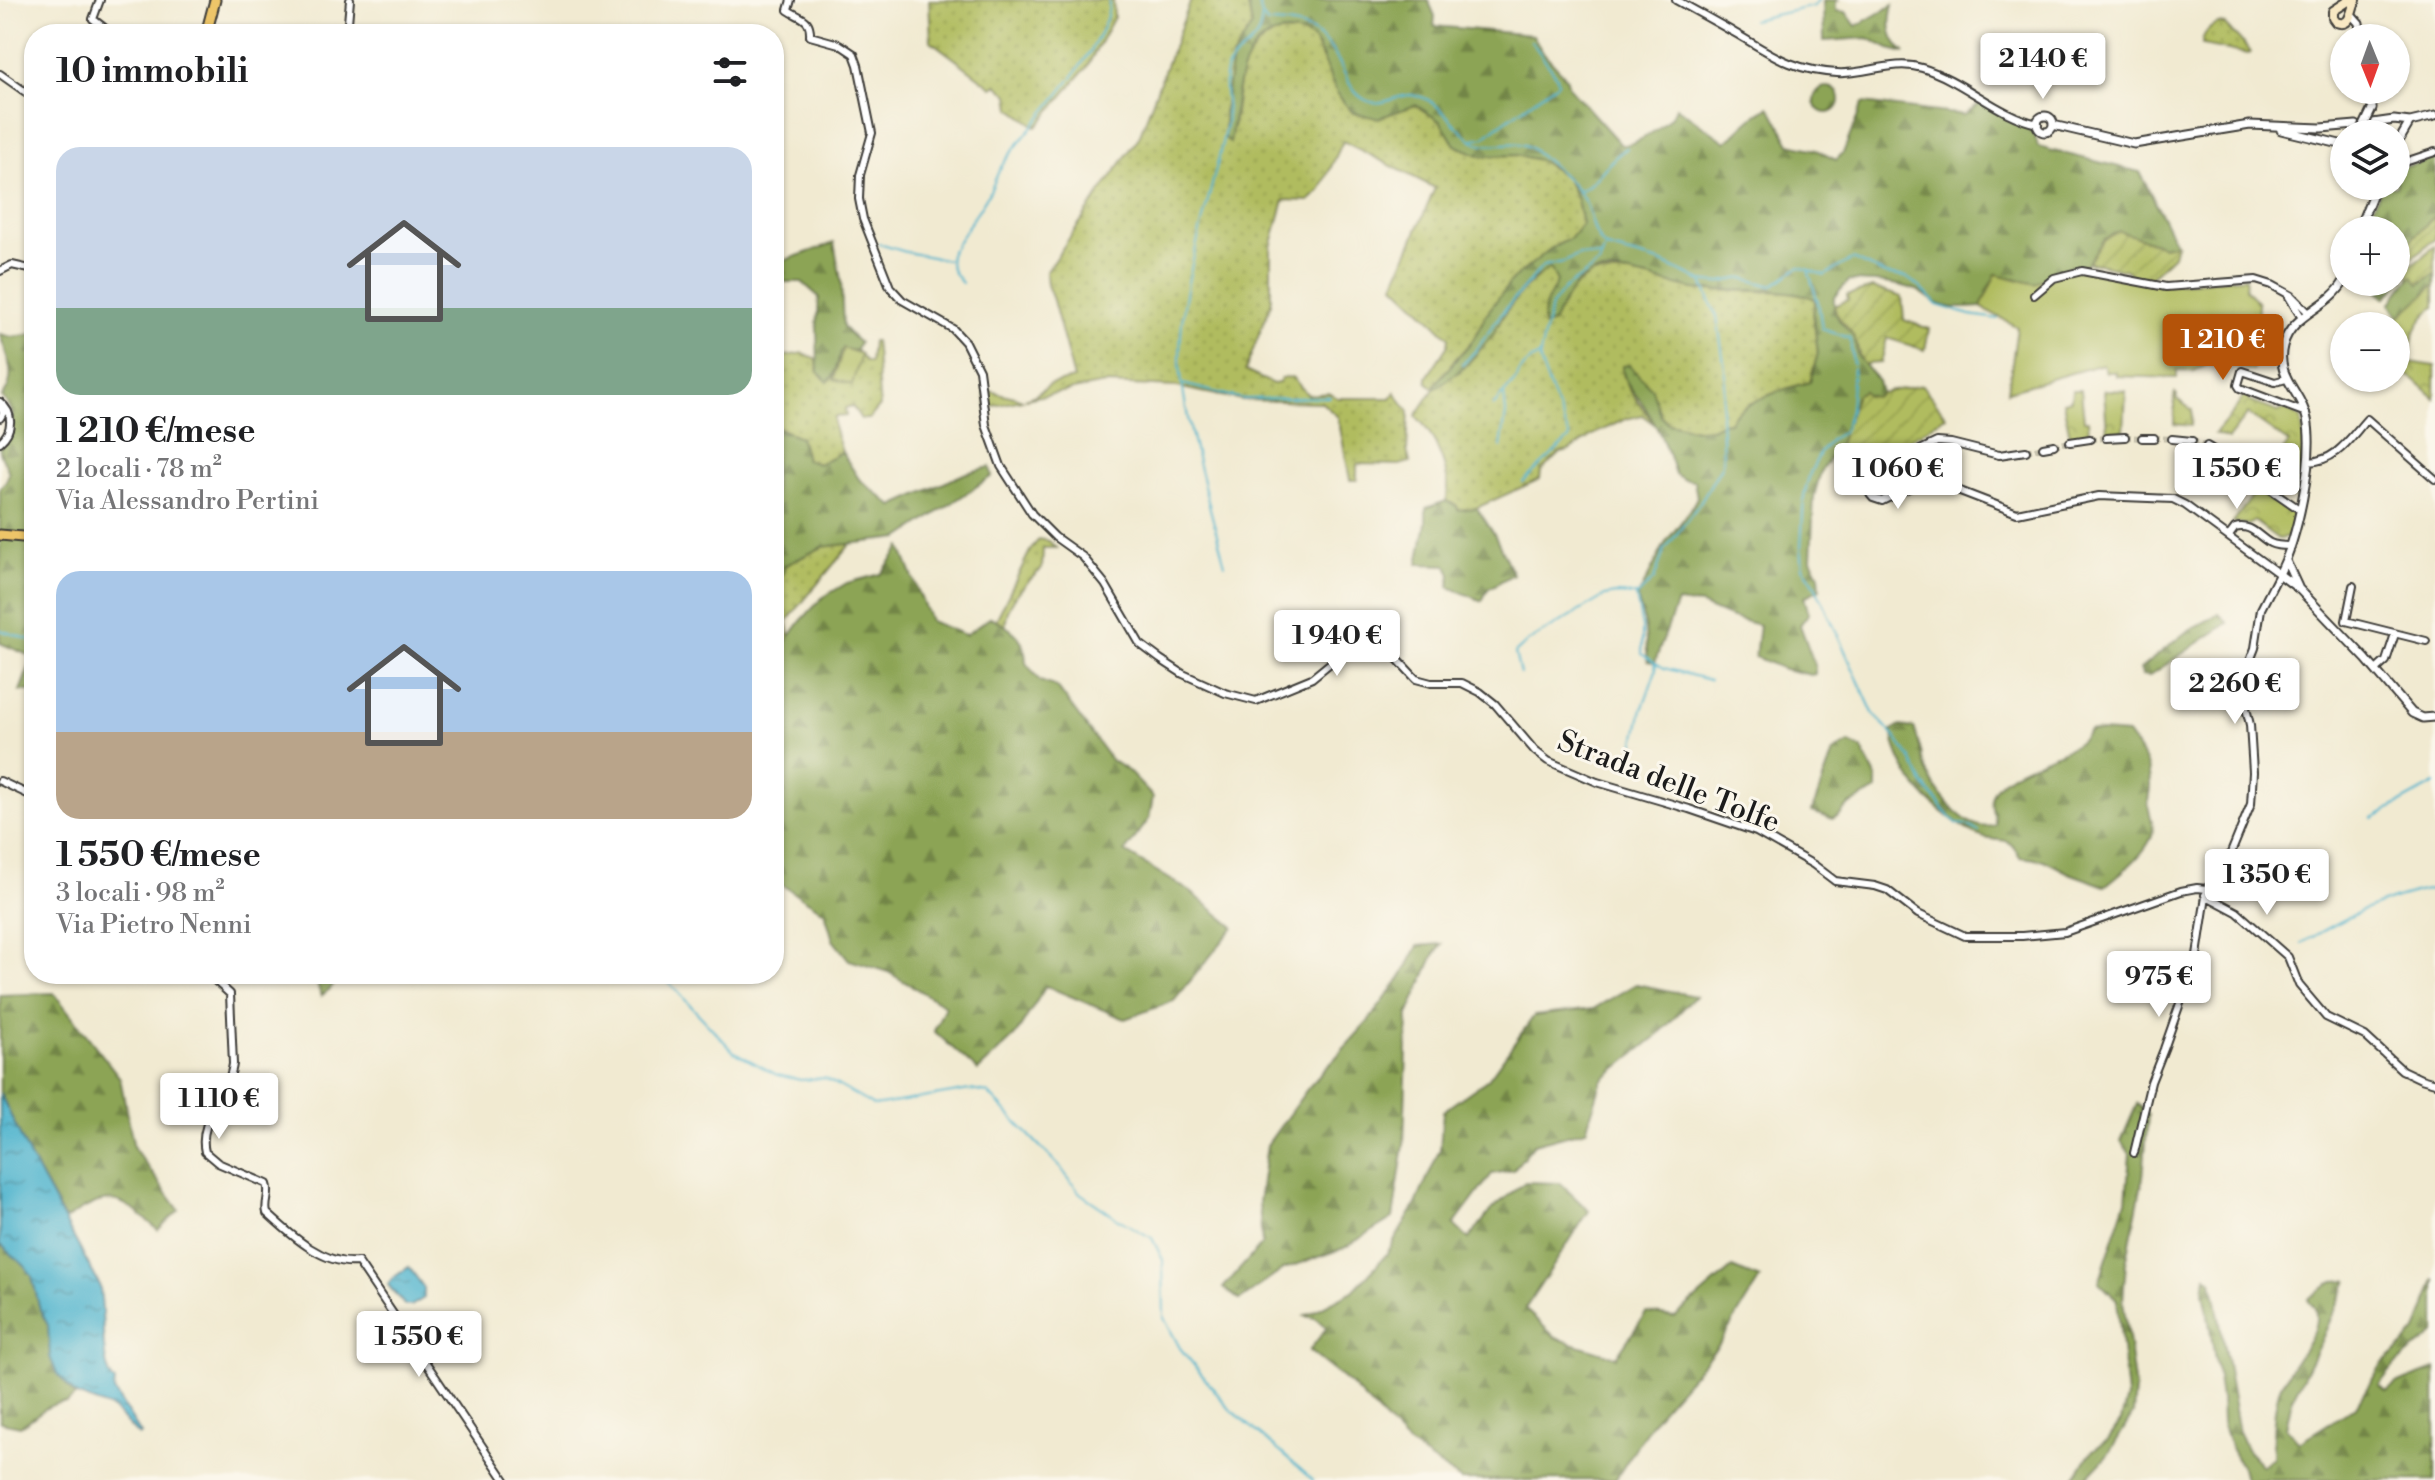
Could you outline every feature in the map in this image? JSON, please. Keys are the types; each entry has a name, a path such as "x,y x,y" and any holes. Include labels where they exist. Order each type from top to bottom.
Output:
{"main road":[{"path":"209,24 215,0"},
{"path":"2347,10 2335,9 2333,16 2336,22 2345,23 2350,19 2347,10 2353,0"},
{"path":"0,535 24,537"}],"street":[{"path":"99,24 93,19 100,0"},
{"path":"348,24 350,0"},
{"name":"Strada delle Tolfe","path":"791,0 788,10 806,18 810,36 839,44 854,54 858,65 872,133 860,175 859,199 863,219 890,287 902,300 953,329 965,342 979,370 986,425 1001,466 1032,514 1055,537 1083,557 1105,584 1140,644 1183,674 1225,693 1256,701 1312,678 1356,642 1373,640 1388,649 1416,679 1431,683 1462,683 1480,692 1548,761 1597,782 1756,832 1814,865 1835,881 1887,890 1918,914 1965,936 2065,932 2181,891 2197,888 2206,892"},
{"path":"1676,0 1785,62 1838,73 1892,65 1918,67 1961,85 2021,119 2038,124 2043,131 2053,125 2138,144 2244,126 2330,126"},
{"path":"2347,10 2359,24"},
{"path":"0,74 24,91"},
{"path":"2410,122 2435,116"},
{"path":"2264,125 2330,143"},
{"path":"2313,127 2311,131 2317,138"},
{"path":"2410,160 2435,152"},
{"path":"0,271 12,265 24,268"},
{"path":"2034,295 2054,278 2082,271 2169,287 2256,280 2298,300 2305,315"},
{"path":"2134,1153 2151,1082 2197,955 2206,892 2234,848 2251,804 2253,772 2243,679 2255,648 2261,609 2286,561 2308,462 2306,413 2286,379 2282,364 2283,346 2291,329 2305,315 2334,296"},
{"path":"2286,379 2275,382 2242,371 2238,386 2306,413"},
{"path":"2287,405 2298,399"},
{"path":"0,404 3,410 0,418"},
{"path":"0,404 7,410 11,422 9,431 0,442"},
{"path":"2308,462 2332,457 2367,419 2435,479"},
{"path":"2106,438 2125,437"},
{"path":"2142,438 2154,438"},
{"path":"2070,442 2090,439"},
{"path":"2172,439 2192,441"},
{"path":"2026,451 1999,455 1951,443 1934,443 1872,473 1868,479 1869,493 1875,500 1882,501 1913,486 1936,483 2017,513 2099,496 2173,499 2229,536 2299,589 2414,714 2423,718 2435,717"},
{"path":"2043,447 2054,445"},
{"path":"2207,446 2222,455"},
{"path":"2235,465 2244,471"},
{"path":"2260,482 2299,509"},
{"path":"2229,536 2241,526 2251,529 2273,545 2290,546"},
{"path":"2286,561 2299,589"},
{"path":"2353,586 2346,621 2426,641"},
{"path":"2376,670 2387,659 2395,634"},
{"path":"0,781 24,792"},
{"path":"2206,892 2237,912 2288,957 2299,985 2326,1017 2365,1036 2402,1070 2435,1083"},
{"path":"219,984 230,994 233,1064 232,1074 208,1122 203,1140 207,1157 267,1184 267,1213 318,1253 347,1263 358,1262 505,1480"}],"green space":[{"path":"929,0 1113,0 1114,17 1087,67 1037,127 1011,108 1009,95 997,84 992,87 931,41"},
{"path":"1191,0 1247,0 1252,26 1232,58 1224,112 1224,137 1233,127 1240,75 1246,59 1275,33 1298,32 1314,40 1337,93 1378,118 1415,105 1441,122 1455,145 1482,156 1517,155 1539,160 1566,177 1577,200 1582,224 1571,238 1550,249 1487,313 1473,340 1450,365 1493,335 1504,314 1523,290 1550,267 1558,281 1545,307 1553,323 1575,286 1592,274 1635,274 1712,290 1799,292 1816,299 1813,314 1818,353 1810,382 1753,402 1729,422 1711,429 1696,429 1668,423 1660,415 1651,389 1629,366 1622,366 1626,382 1654,424 1642,415 1626,419 1560,453 1541,471 1540,479 1474,509 1458,510 1457,506 1446,501 1447,480 1441,456 1416,416 1434,389 1427,382 1427,377 1448,345 1449,337 1394,284 1435,188 1343,141 1320,191 1309,201 1284,200 1271,247 1271,303 1245,371 1273,384 1279,383 1281,378 1292,377 1308,395 1329,393 1338,398 1391,398 1395,392 1409,411 1407,451 1410,462 1399,465 1357,464 1357,480 1350,480 1338,417 1321,402 1242,400 1177,387 1105,384 1025,399 1051,384 1074,379 1046,272 1139,137"},
{"path":"1247,0 1428,0 1435,16 1434,26 1533,35 1541,50 1566,77 1569,87 1621,145 1653,132 1668,120 1676,107 1726,142 1769,107 1790,144 1816,150 1836,160 1843,153 1863,103 1964,115 1983,101 2032,125 2038,147 2140,172 2176,244 2164,246 2119,231 2104,239 2081,267 2064,268 2035,284 1996,274 1981,307 1947,307 1906,287 1849,281 1834,297 1834,309 1839,320 1855,337 1857,355 1878,381 1881,393 1875,397 1863,391 1856,395 1838,447 1821,471 1814,496 1811,559 1819,575 1820,589 1804,597 1809,613 1800,625 1815,674 1784,669 1755,657 1759,625 1701,605 1677,602 1655,662 1648,661 1644,621 1637,598 1666,542 1697,497 1694,481 1675,474 1657,429 1627,382 1622,366 1629,365 1652,389 1660,415 1668,423 1696,429 1729,422 1742,408 1753,402 1810,382 1818,353 1813,314 1816,299 1786,292 1694,289 1627,274 1601,272 1577,284 1553,323 1544,327 1544,309 1557,281 1550,268 1524,287 1493,335 1464,368 1434,389 1473,340 1487,313 1512,280 1550,249 1571,238 1582,224 1577,200 1566,177 1539,160 1517,155 1481,156 1455,145 1441,122 1416,105 1378,118 1353,113 1335,88 1315,42 1295,32 1270,36 1257,45 1248,58 1237,92 1230,143 1224,137 1224,112 1232,58 1252,26"},
{"path":"1823,0 1840,0 1836,1 1836,11 1846,12 1856,26 1893,5 1891,31 1905,53 1868,38 1824,41"},
{"path":"2218,24 2225,25 2251,52 2248,54 2202,45 2207,32"},
{"path":"1827,87 1837,90 1840,100 1837,110 1827,113 1817,110 1814,100 1817,90"},
{"path":"2435,158 2435,216 2410,241 2410,216 2370,216 2376,200 2410,200 2410,166"},
{"path":"2435,216 2435,239 2410,259 2410,241"},
{"path":"2119,231 2163,246 2176,244 2173,255 2147,280 2131,276 2126,270 2088,262 2104,239"},
{"path":"834,243 841,280 843,327 859,343 856,350 841,351 834,375 828,382 818,372 819,297 802,282 784,282 784,260"},
{"path":"2435,246 2435,273 2419,284 2413,276 2410,278 2410,265"},
{"path":"2081,267 2166,284 2246,277 2245,289 2258,303 2253,371 2230,365 2207,365 2194,371 2177,371 2177,378 2116,376 2116,372 2106,372 2103,364 2008,391 2017,327 1981,307 1996,274 2035,284 2064,268"},
{"path":"2435,273 2435,285 2405,312 2396,312 2390,304 2396,296 2410,296 2410,278 2413,275 2420,284"},
{"path":"2435,285 2435,307 2415,331 2410,362 2410,312 2405,312"},
{"path":"1873,288 1902,297 1904,320 1929,329 1925,350 1887,338 1881,363 1864,364 1853,335 1838,317 1834,306 1848,300 1847,295"},
{"path":"0,334 24,335 24,653 0,643 0,488 8,472 0,447 9,435 12,422 10,410 2,397 10,382 8,359"},
{"path":"872,341 875,341 880,406 869,419 861,419 852,406 845,408 846,416 834,417 842,452 818,464 806,460 800,437 784,430 784,356 803,353 817,360 818,372 834,375 841,350 856,350 866,362 870,362"},
{"path":"843,348 861,354 852,385 834,379"},
{"path":"2410,362 2435,366 2435,398 2410,377"},
{"path":"1922,385 1946,416 1911,439 1866,457 1838,447 1856,395 1863,391 1867,396 1875,397"},
{"path":"984,389 1022,400 990,407 990,425"},
{"path":"2072,390 2081,390 2084,420 2088,420 2089,433 2070,436 2063,402 2071,400"},
{"path":"2104,390 2126,391 2124,431 2107,431"},
{"path":"2175,393 2177,399 2192,410 2191,426 2174,424"},
{"path":"2245,394 2250,395 2249,401 2278,412 2285,409 2301,418 2303,471 2295,497 2266,476 2289,443 2248,414 2228,439 2215,434"},
{"path":"784,430 800,437 806,460 818,464 842,452 859,479 893,506 966,473 990,467 992,476 900,538 822,547 784,566"},
{"path":"2256,491 2285,511 2288,507 2290,510 2292,522 2286,538 2278,539 2254,521 2248,525 2233,522"},
{"path":"1446,501 1457,506 1458,510 1477,508 1494,534 1513,574 1488,589 1482,601 1449,587 1451,575 1447,565 1418,564 1426,508"},
{"path":"1039,539 1049,541 1056,548 1043,548 1042,569 1012,602 1006,626 996,620"},
{"path":"852,542 787,621 790,636 784,644 784,566 822,547"},
{"path":"901,547 930,621 965,635 991,617 1012,630 1021,640 1026,663 1040,681 1057,687 1111,760 1128,771 1153,797 1149,819 1125,852 1191,892 1234,927 1174,1001 1125,1019 1046,986 1015,1036 978,1071 934,1031 945,1006 888,972 849,960 833,940 825,912 784,886 784,644 822,598 847,583 881,574"},
{"path":"2219,614 2228,623 2149,676 2142,675 2140,669 2186,632"},
{"path":"1900,726 1914,728 1929,776 1940,794 1956,812 1975,825 1985,827 1995,825 1992,795 1997,786 2016,771 2076,744 2089,731 2128,734 2143,758 2150,778 2148,804 2153,827 2149,842 2132,863 2105,886 2044,860 2020,857 2008,842 1980,836 1961,826 1919,789 1904,768 1895,744 1892,731"},
{"path":"1849,743 1862,749 1877,779 1877,790 1849,805 1832,819 1812,812 1833,752"},
{"path":"1442,944 1433,957 1408,1015 1404,1145 1393,1218 1344,1248 1284,1269 1240,1300 1223,1288 1262,1244 1259,1202 1267,1145 1308,1088 1367,1023 1402,976 1418,946"},
{"path":"317,984 334,984 330,989 321,996"},
{"path":"1636,984 1695,996 1657,1036 1602,1080 1586,1130 1534,1144 1513,1170 1492,1174 1454,1225 1469,1239 1492,1209 1525,1182 1560,1183 1589,1211 1525,1309 1556,1338 1616,1357 1646,1313 1675,1317 1732,1268 1760,1279 1718,1346 1656,1416 1615,1480 1461,1480 1409,1445 1350,1384 1309,1351 1327,1327 1315,1318 1305,1316 1353,1291 1386,1255 1416,1204 1440,1149 1443,1111 1488,1079 1534,1016 1593,1009"},
{"path":"54,993 120,1078 134,1148 179,1210 158,1230 133,1209 114,1201 93,1204 65,1220 31,1159 0,1093 0,995"},
{"path":"2137,1104 2148,1115 2143,1178 2126,1263 2123,1300 2135,1390 2133,1414 2108,1455 2085,1480 2072,1480 2093,1450 2108,1440 2121,1421 2127,1397 2117,1300 2099,1282 2126,1201 2130,1154 2121,1141"},
{"path":"0,1244 32,1276 40,1310 48,1325 50,1343 67,1386 76,1395 67,1403 48,1407 20,1426 0,1422"},
{"path":"2206,1276 2212,1281 2216,1300 2239,1433 2246,1449 2262,1466 2273,1457 2278,1394 2308,1341 2316,1320 2315,1309 2308,1299 2333,1281 2348,1280 2292,1399 2286,1428 2299,1442 2356,1406 2382,1364 2418,1329 2435,1279 2435,1333 2395,1365 2379,1385 2387,1391 2398,1383 2435,1369 2435,1480 2245,1480 2222,1423 2221,1397 2204,1291"}],"water":[{"path":"0,1093 31,1159 99,1284 104,1351 115,1382 114,1391 141,1434 139,1436 113,1409 76,1395 57,1374 50,1357 48,1325 40,1310 32,1276 0,1244"},
{"path":"409,1267 424,1288 424,1298 405,1306 388,1285"}],"waterway":[{"path":"962,283 952,270 950,254 990,191 1003,164 1084,61 1106,18 1109,0"},
{"path":"1257,0 1267,23 1294,25 1322,38 1351,86 1364,99 1376,103 1411,95 1421,97 1430,101 1474,141 1488,145 1518,144 1532,149 1579,193 1587,206 1598,239 1607,248 1660,262 1701,281 1716,283 1743,278 1772,286 1799,267 1825,275 1853,259 1885,274 1906,277 1937,305 1998,319"},
{"path":"1752,20 1814,6 1818,0"},
{"path":"1225,564 1186,408 1180,362 1181,332 1190,272 1226,124 1225,76 1230,63 1254,40 1262,17"},
{"path":"1474,139 1485,137 1558,83 1557,76 1531,41"},
{"path":"1578,191 1591,183 1627,148"},
{"path":"879,244 947,260"},
{"path":"1523,482 1570,438 1540,361 1551,306 1564,289 1599,264 1605,248"},
{"path":"1462,365 1543,266 1579,255 1600,257"},
{"path":"1808,270 1822,329 1850,338 1853,364"},
{"path":"1702,282 1717,317 1726,376 1721,415 1723,460 1699,504 1664,551 1654,579 1636,597 1642,627 1642,654 1664,668 1709,680"},
{"path":"1493,406 1517,379 1522,368 1539,356"},
{"path":"1825,606 1803,567 1804,496 1820,453 1845,427 1850,409 1853,368"},
{"path":"1183,384 1243,399 1330,397"},
{"path":"1501,447 1506,413 1504,395"},
{"path":"1520,674 1515,653 1527,642 1605,596 1636,595"},
{"path":"1826,609 1873,713 1895,737 1924,785 1951,818 1979,832"},
{"path":"0,630 24,638"},
{"path":"1634,747 1641,713 1656,670 1655,664"},
{"path":"2373,818 2435,784"},
{"path":"2302,943 2366,910 2435,888"},
{"path":"670,984 734,1052 777,1075 801,1080 825,1078 874,1106 970,1090 988,1093 1059,1166 1080,1193 1152,1238 1163,1260 1164,1318 1180,1348 1229,1408 1313,1480"}],"tunnel":[{"path":"2125,437 2142,438"},
{"path":"2090,439 2106,438"},
{"path":"2154,438 2172,439"},
{"path":"2192,441 2207,446"},
{"path":"2054,445 2070,442"},
{"path":"2026,451 2043,447"},
{"path":"2222,455 2235,465"},
{"path":"2244,471 2260,482"}]}
